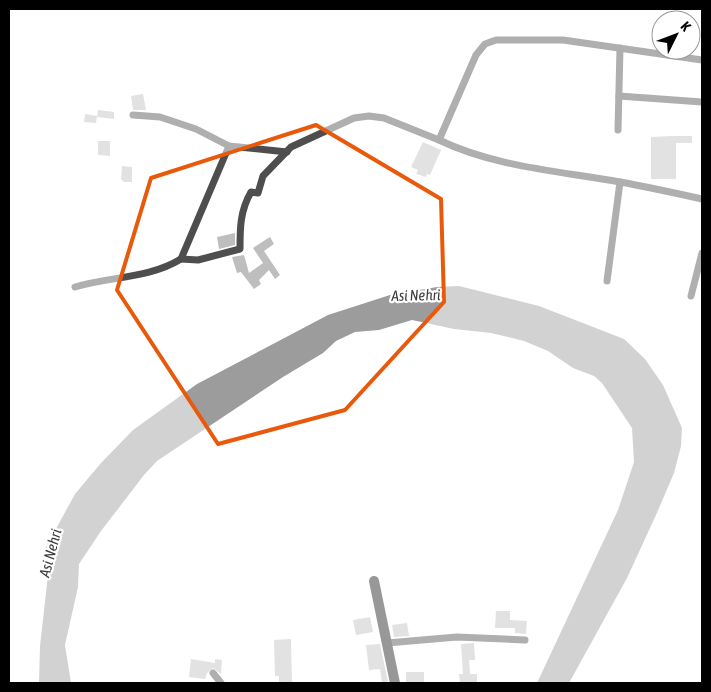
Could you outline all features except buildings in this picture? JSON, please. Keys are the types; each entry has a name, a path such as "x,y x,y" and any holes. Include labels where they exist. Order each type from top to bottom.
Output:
{"street":[{"path":"439,140 476,55 485,44 496,40 563,40 702,60"},
{"path":"618,130 620,48"},
{"path":"619,96 702,102"},
{"path":"133,115 160,117 196,129 229,146 287,152"},
{"path":"75,288 93,282 136,277 167,268 182,259 198,260 240,249 243,206 251,192 258,193 263,176 291,148 354,118 369,116 384,118 439,140 465,153 555,172 620,182 702,199"},
{"path":"182,259 229,146"},
{"path":"607,281 620,182"},
{"path":"691,296 702,253"},
{"path":"374,582 394,683"},
{"path":"386,643 458,637 525,640"},
{"path":"213,673 221,683"}],"highlighted area":[{"path":"316,125 441,199 444,302 345,410 218,444 117,290 151,178"}],"water":[{"name":"Asi Nehri","path":"459,286 539,306 624,339 645,359 663,385 682,428 681,446 674,473 656,515 627,578 569,683 537,683 618,510 634,462 632,428 602,383 594,376 573,368 548,351 524,341 491,333 454,329 412,320 379,330 355,332 336,341 323,353 283,377 157,461 101,531 79,564 78,587 65,645 71,683 39,683 40,646 48,575 44,560 45,549 75,494 101,463 133,430 197,384 328,315 390,295 437,287"}]}
